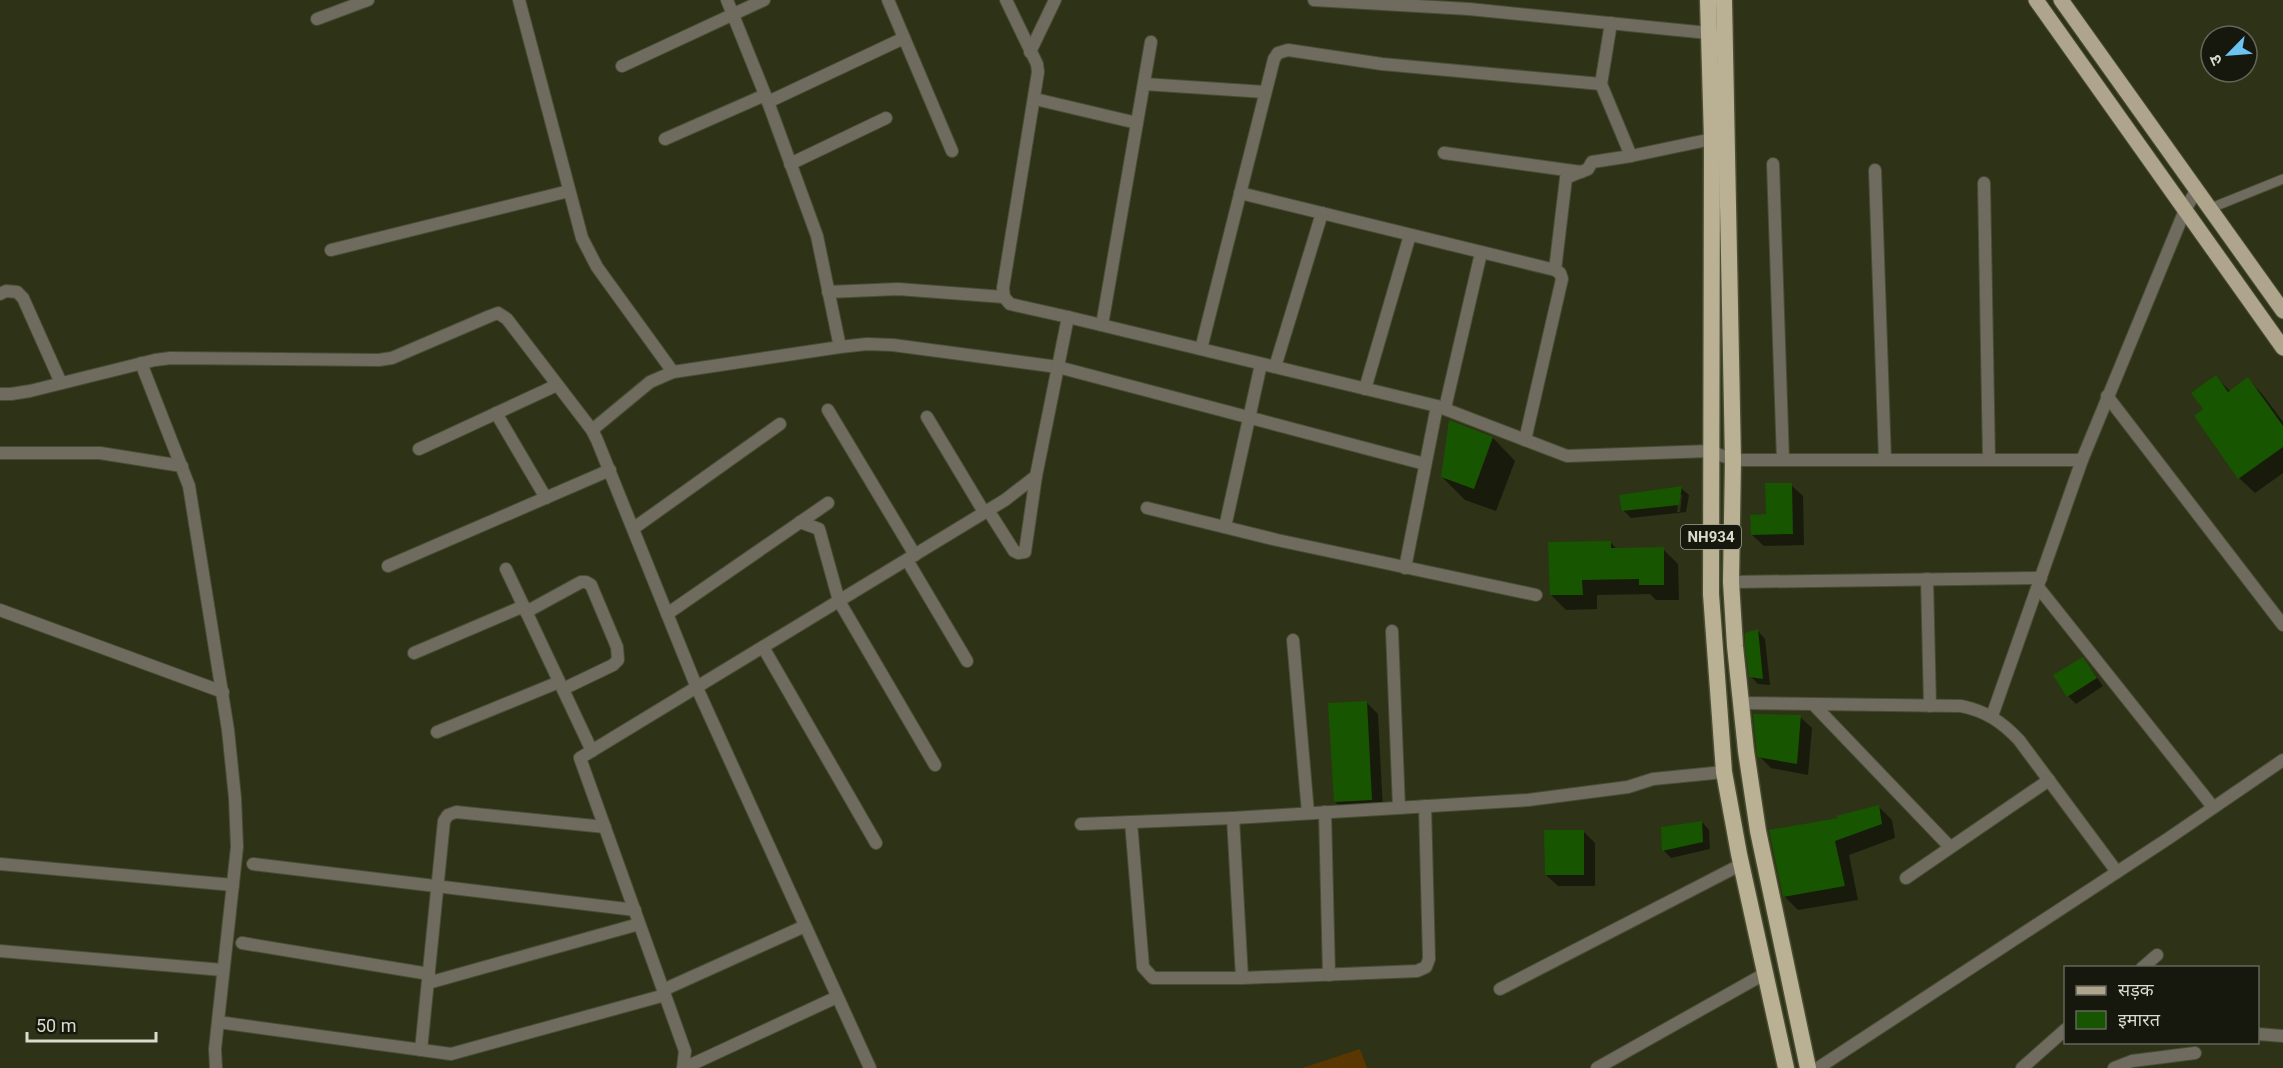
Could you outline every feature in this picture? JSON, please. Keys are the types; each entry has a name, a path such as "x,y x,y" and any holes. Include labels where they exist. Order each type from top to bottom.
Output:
{"highway":[{"name":"NH934","path":"1708,0 1712,139 1711,594 1724,772 1786,1068"},
{"name":"NH934","path":"1724,0 1733,460 1731,582 1742,703 1758,831 1808,1068"}],"main road":[{"path":"2036,0 2283,348"},
{"path":"2061,0 2283,311"}],"street":[{"path":"317,19 368,0"},
{"path":"519,0 582,238 597,267 673,372"},
{"path":"727,0 767,99 817,237 840,347"},
{"path":"622,66 764,0"},
{"path":"888,0 952,151"},
{"path":"1006,0 1038,72 1003,288 1004,297 1010,304 1441,407 1567,456 1710,451 1733,460 2082,460"},
{"path":"1030,52 1055,0"},
{"path":"1314,0 1469,9 1708,33"},
{"path":"1611,23 1601,84 1631,156"},
{"path":"665,139 767,99 904,38"},
{"path":"1102,325 1151,42"},
{"path":"1201,350 1265,92 1274,59 1278,53 1288,50 1382,63 1601,84"},
{"path":"1144,84 1265,92"},
{"path":"1035,99 1137,123"},
{"path":"790,164 886,118"},
{"path":"1555,270 1566,178 1588,169 1592,162 1712,139"},
{"path":"1444,153 1581,172"},
{"path":"1773,164 1783,460"},
{"path":"1875,170 1885,460"},
{"path":"1984,183 1989,460"},
{"path":"1992,716 2082,460 2185,210 2197,189"},
{"path":"331,250 569,192"},
{"path":"1240,193 1560,273 1562,279 1525,440"},
{"path":"1275,367 1322,213"},
{"path":"1365,389 1410,236"},
{"path":"1405,568 1425,464 1481,253"},
{"path":"828,292 898,289 1004,297"},
{"path":"0,294 6,291 17,292 23,298 61,383"},
{"path":"0,394 11,394 171,358 379,360 405,354 498,313 507,319 592,430 634,528 697,688 870,1068"},
{"path":"927,417 1014,551 1018,554 1024,552 1036,476 1068,317"},
{"path":"592,430 650,382 673,372 840,347 867,344 893,345 1058,368 1425,464"},
{"path":"141,363 182,466 195,508 223,692 235,798 237,847 218,1022 216,1068"},
{"path":"1225,527 1261,364"},
{"path":"418,449 557,385"},
{"path":"2107,396 2283,626"},
{"path":"828,410 967,661"},
{"path":"496,413 546,498"},
{"path":"634,528 780,424"},
{"path":"0,453 100,453 182,466"},
{"path":"388,566 610,470"},
{"path":"837,997 684,1068 685,1051 580,758 986,511 1036,476"},
{"path":"668,614 828,503"},
{"path":"1147,508 1405,568 1536,595"},
{"path":"800,522 819,529 839,601 935,765"},
{"path":"506,569 592,751"},
{"path":"1731,582 1927,579 2039,582"},
{"path":"1927,579 1930,706"},
{"path":"414,653 525,609 581,582 591,585 616,647 618,660 613,664 437,732"},
{"path":"2039,582 2213,807"},
{"path":"0,610 223,692"},
{"path":"1392,632 1400,808"},
{"path":"1293,640 1308,813"},
{"path":"764,647 876,843"},
{"path":"1742,703 1961,706 1977,709 1992,716 2019,740 2117,872"},
{"path":"1813,704 1950,848"},
{"path":"1818,1068 2283,760"},
{"path":"1081,824 1233,818 1528,800 1628,787 1653,779 1724,772"},
{"path":"1906,878 2049,780"},
{"path":"1131,822 1143,967 1154,978 1242,978 1417,971 1426,967 1430,959 1425,806"},
{"path":"420,1050 444,821 448,815 456,812 605,827"},
{"path":"1325,812 1329,975"},
{"path":"1233,818 1242,978"},
{"path":"0,864 233,885"},
{"path":"253,864 635,910"},
{"path":"1500,989 1742,864"},
{"path":"242,943 429,978 639,924"},
{"path":"218,1022 441,1054 462,1052 664,992 805,926"},
{"path":"0,951 223,970"},
{"path":"2144,966 2157,955"},
{"path":"1597,1068 1766,973"},
{"path":"2022,1068 2064,1031"},
{"path":"2259,1034 2283,1036"},
{"path":"2114,1068 2138,1060 2195,1053"}],"lane":[{"path":"2211,208 2283,179"}],"shaded area":[{"path":"1360,1049 1367,1068 1302,1068"}],"building":[{"path":"2216,375 2228,392 2248,377 2283,426 2283,447 2238,479 2194,416 2203,409 2191,393"},
{"path":"1449,420 1493,437 1474,489 1441,477"},
{"path":"1765,483 1792,483 1793,534 1751,535 1750,515 1766,514"},
{"path":"1682,486 1679,505 1622,511 1619,495"},
{"path":"1611,541 1611,548 1664,547 1664,585 1639,585 1639,579 1582,580 1583,595 1550,595 1548,542"},
{"path":"1758,629 1763,679 1749,677 1745,645 1745,633"},
{"path":"2083,657 2097,678 2067,697 2053,675"},
{"path":"1367,701 1372,800 1334,802 1328,703"},
{"path":"1753,714 1801,715 1797,764 1757,757"},
{"path":"1879,805 1882,824 1835,841 1845,886 1783,897 1769,830 1838,818 1836,816"},
{"path":"1702,821 1703,842 1662,851 1661,827"},
{"path":"1544,830 1584,830 1584,875 1545,875"}]}
